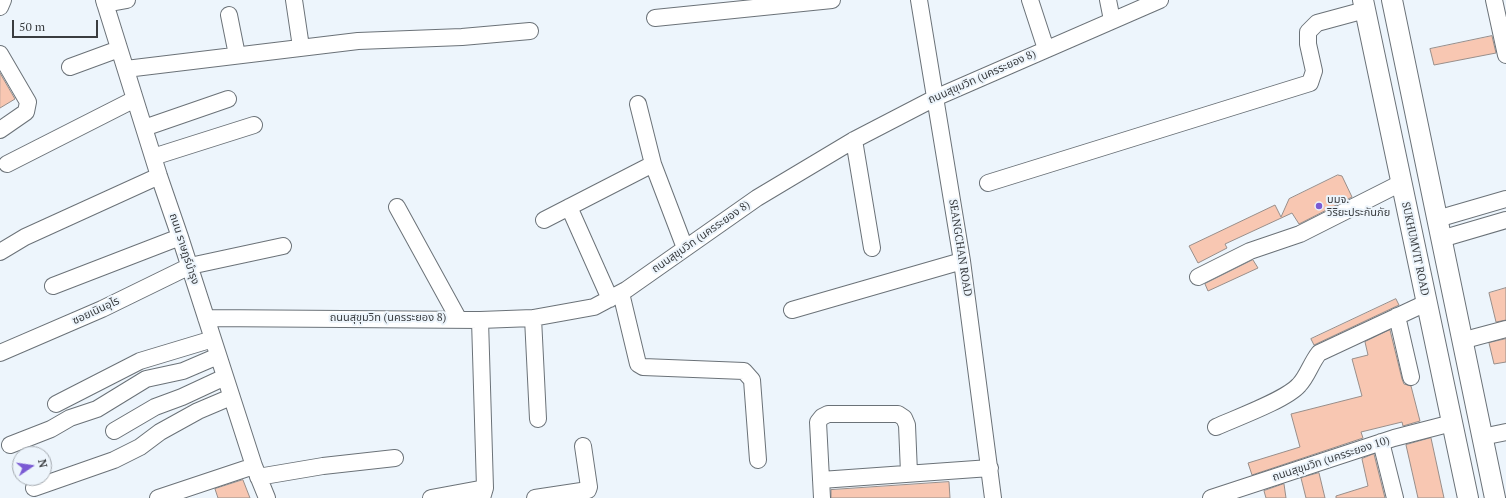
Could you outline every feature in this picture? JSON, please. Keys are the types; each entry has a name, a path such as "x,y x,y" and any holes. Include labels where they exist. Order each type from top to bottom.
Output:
{"main road":[{"path":"1392,0 1461,341 1495,498"},
{"name":"SUKHUMVIT ROAD","path":"1364,5 1468,498"},
{"path":"1373,47 1400,41"}],"street":[{"path":"0,7 3,0"},
{"path":"104,2 127,0"},
{"path":"294,0 301,47"},
{"path":"655,18 832,0"},
{"name":"SEANGCHAN ROAD","path":"919,0 962,261 993,498"},
{"path":"1030,0 1046,49"},
{"path":"1108,0 1112,20"},
{"name":"ถนนสุขุมวิท (นครระยอง 8)","path":"206,318 458,318 480,320 533,318 579,311 594,307 615,296 757,198 854,140 935,98 1160,0"},
{"path":"1494,0 1502,19 1506,55"},
{"name":"ถนน ราษฎร์บำรุง","path":"104,2 231,397 256,471 267,498"},
{"path":"988,183 1310,83 1314,71 1308,44 1308,32 1317,23 1364,5"},
{"path":"229,15 237,55"},
{"path":"126,69 358,41 462,37 530,31"},
{"path":"70,67 119,49"},
{"path":"0,54 28,102 26,112 0,130"},
{"path":"7,164 135,99"},
{"path":"144,128 228,99"},
{"path":"638,104 653,164 685,248"},
{"path":"153,157 254,125"},
{"path":"854,140 872,248"},
{"path":"544,220 653,164"},
{"path":"0,252 25,237 159,176"},
{"path":"1198,277 1250,251 1300,234 1401,183"},
{"path":"1437,219 1506,199"},
{"path":"397,207 458,318"},
{"path":"569,207 615,296 638,364 643,367 744,371 748,374 752,380 758,460"},
{"path":"1441,239 1506,220"},
{"path":"53,286 180,236"},
{"name":"ซอยเนินอุไร","path":"0,353 95,312 190,266 284,246"},
{"path":"792,310 962,261"},
{"path":"1216,427 1290,394 1300,385 1311,363 1319,353 1426,303"},
{"path":"1397,316 1411,377"},
{"path":"533,318 538,419"},
{"path":"431,498 484,493 480,320"},
{"path":"1461,341 1506,329"},
{"path":"56,404 140,361 213,339"},
{"path":"10,445 51,429 70,418 97,408 146,379 183,370 218,356"},
{"path":"114,431 155,406 182,397 225,377"},
{"path":"34,488 114,460 140,447 160,432 192,414 231,397"},
{"path":"822,498 818,422 822,417 828,414 898,414 904,418 907,424 909,473"},
{"name":"ถนนสุขุมวิท (นครระยอง 10)","path":"1211,498 1381,442 1452,423"},
{"path":"1482,437 1506,432"},
{"path":"1381,442 1395,498"},
{"path":"535,498 588,490 589,487 583,446"},
{"path":"158,498 256,471 323,466 395,458"},
{"path":"821,480 990,468"}],"building":[{"path":"1492,36 1496,53 1434,65 1430,49"},
{"path":"0,73 15,99 0,108"},
{"path":"1338,175 1342,176 1352,197 1299,224 1292,213 1225,244 1227,248 1198,263 1189,246 1275,205 1281,217 1289,199"},
{"path":"1253,260 1258,268 1208,291 1205,284"},
{"path":"1506,288 1506,320 1496,322 1489,293"},
{"path":"1396,299 1399,305 1314,345 1311,339"},
{"path":"1390,330 1402,379 1404,384 1411,386 1420,421 1403,426 1402,422 1361,432 1363,438 1252,475 1248,463 1300,447 1291,414 1362,396 1352,359 1368,355 1365,342"},
{"path":"1506,339 1506,362 1494,364 1489,343"},
{"path":"1431,438 1444,498 1418,498 1406,445"},
{"path":"1374,454 1385,498 1336,498 1336,496 1368,486 1362,459"},
{"path":"1319,473 1325,498 1306,498 1301,478"},
{"path":"243,480 250,498 218,498 215,489"},
{"path":"949,482 950,498 831,498 831,490"},
{"path":"1284,484 1286,498 1266,498 1264,491"}],"place":[{"name":"บมจ. วิริยะประกันภัย","path":"1319,206"}]}
